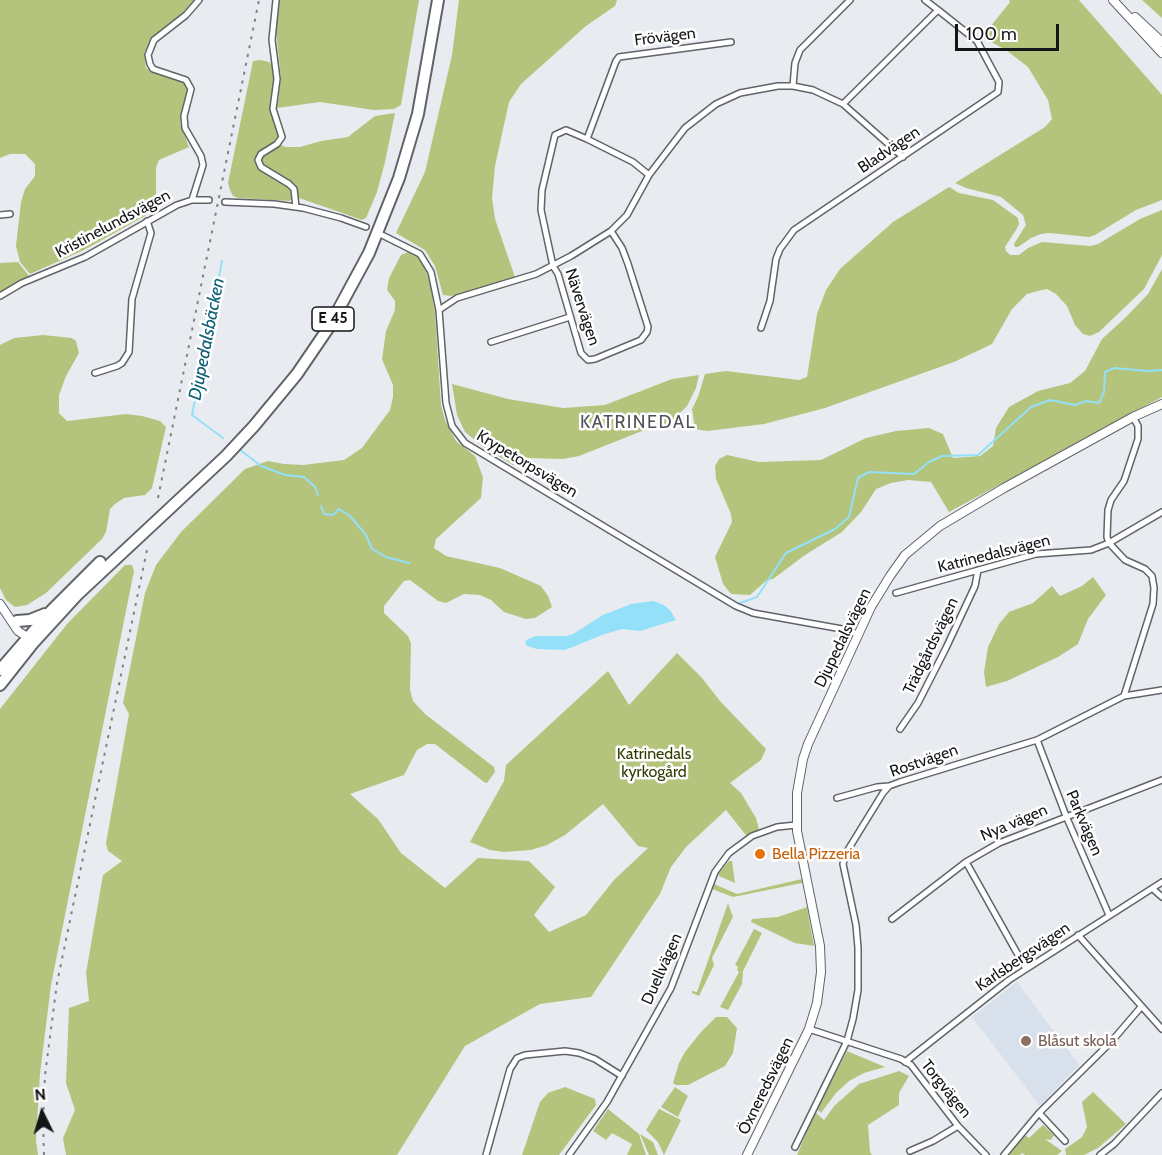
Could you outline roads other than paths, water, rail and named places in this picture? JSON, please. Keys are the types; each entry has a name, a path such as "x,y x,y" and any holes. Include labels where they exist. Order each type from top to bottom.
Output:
{"highway":[{"name":"E 45","path":"0,684 51,611 81,580 220,453 274,392 324,323 363,251 393,176 412,112 431,0"},
{"name":"E 45","path":"0,670 102,569 235,446 275,402 329,327 369,253 399,178 413,132 426,74 438,0"},
{"path":"14,620 30,620 51,611"}],"street":[{"path":"192,200 203,165 201,156 185,128 184,116 191,89 186,80 153,69 147,55 154,40 186,15 199,0"},
{"path":"276,0 272,40 277,79 273,109 282,137 277,144 261,154 258,160 261,167 294,189 296,207"},
{"path":"793,86 795,63 800,50 850,0"},
{"path":"843,104 938,10 925,0"},
{"path":"1114,1 1162,42"},
{"path":"1114,1 1162,52"},
{"name":"Bladvägen","path":"761,328 770,301 776,259 784,240 809,219 996,94 999,89 999,82 977,41 938,10"},
{"name":"Frövägen","path":"587,139 619,57 731,42"},
{"path":"382,235 415,250 425,259 434,281 439,310 457,298 520,280 554,266 611,231 634,204 649,175 685,128 716,104 751,90 793,86 813,90 843,104 903,157"},
{"name":"Nävervägen","path":"587,139 566,130 555,135 540,201 554,266 581,353 588,360 632,344 646,336 648,327 622,248 611,231"},
{"path":"587,139 633,162 649,175"},
{"name":"Kristinelundsvägen","path":"0,297 22,283 85,257 177,205 192,200 209,200"},
{"path":"225,202 296,207 366,227"},
{"path":"0,214 10,214"},
{"path":"95,373 117,366 129,352 132,299 151,233 147,221"},
{"name":"Krypetorpsvägen","path":"439,310 446,403 452,426 465,443 736,606 753,613 858,634"},
{"path":"491,342 570,317"},
{"name":"Djupedalsvägen","path":"809,1029 819,990 821,955 818,928 796,825 796,793 803,759 858,634 890,576 905,555 927,535 956,515 1133,417 1162,404"},
{"path":"1124,696 1153,604 1154,588 1152,576 1145,569 1125,560 1109,543 1106,529 1111,500 1124,481 1138,439 1138,426 1133,417"},
{"name":"Katrinedalsvägen","path":"896,593 1036,554 1057,551 1083,552 1109,543 1162,512"},
{"name":"Trädgårdsvägen","path":"900,729 918,703 946,648 975,586 978,570"},
{"path":"0,604 14,620 18,631 31,639"},
{"name":"Rostvägen","path":"795,1147 847,1041 856,1006 859,961 856,925 843,864 844,858 883,793 889,786 1037,740 1124,696 1162,690"},
{"name":"Parkvägen","path":"1037,740 1066,816 1109,915"},
{"name":"Nya vägen","path":"892,920 966,862 999,843 1162,780"},
{"path":"837,798 889,786"},
{"name":"Duellvägen","path":"569,1155 601,1111 622,1076 677,974 715,872 729,853 752,836 777,827 796,825"},
{"path":"966,862 1026,969"},
{"name":"Karlsbergsvägen","path":"905,1062 1026,969 1162,882"},
{"path":"1153,888 1162,897"},
{"path":"1078,935 1162,1029"},
{"path":"1004,1155 1039,1113 1111,1042 1141,1006"},
{"name":"Torgvägen","path":"809,1029 905,1062 915,1070 958,1126 986,1155"},
{"name":"Öxneredsvägen","path":"747,1155 809,1029"},
{"path":"486,1155 510,1069 517,1058 566,1051 579,1053 595,1059 622,1076"},
{"path":"1100,1155 1114,1144 1162,1093"},
{"path":"1039,1113 1065,1142"},
{"path":"910,1151 958,1126"}],"water":[{"path":"653,601 664,605 676,620 640,631 622,629 565,650 537,649 527,646 525,642 536,636 573,634 603,615 631,604"}],"waterway":[{"name":"Djupedalsbäcken","path":"222,261 192,415 223,438"},
{"name":"Djupedalsbäcken","path":"740,603 757,597 786,553 835,529 849,517 858,478 869,472 914,474 929,462 942,456 978,455 1031,407 1050,400 1075,405 1086,401 1099,403 1104,392 1105,372 1115,368 1162,370"},
{"name":"Djupedalsbäcken","path":"239,449 261,466 285,475 304,477 315,487 318,495"},
{"name":"Djupedalsbäcken","path":"321,506 324,514 333,515 339,509 350,516 366,535 372,549 386,557 409,563"}],"railway":[{"path":"158,498 259,0"},
{"path":"44,1155 45,1075 57,983 148,545"}],"place":[{"name":"Bella Pizzeria","path":"760,854"},
{"name":"Blåsut skola","path":"1026,1041"}],"district":[{"name":"KATRINEDAL","path":"638,423"}],"park label":[{"name":"Katrinedals kyrkogård","path":"654,763"}]}
